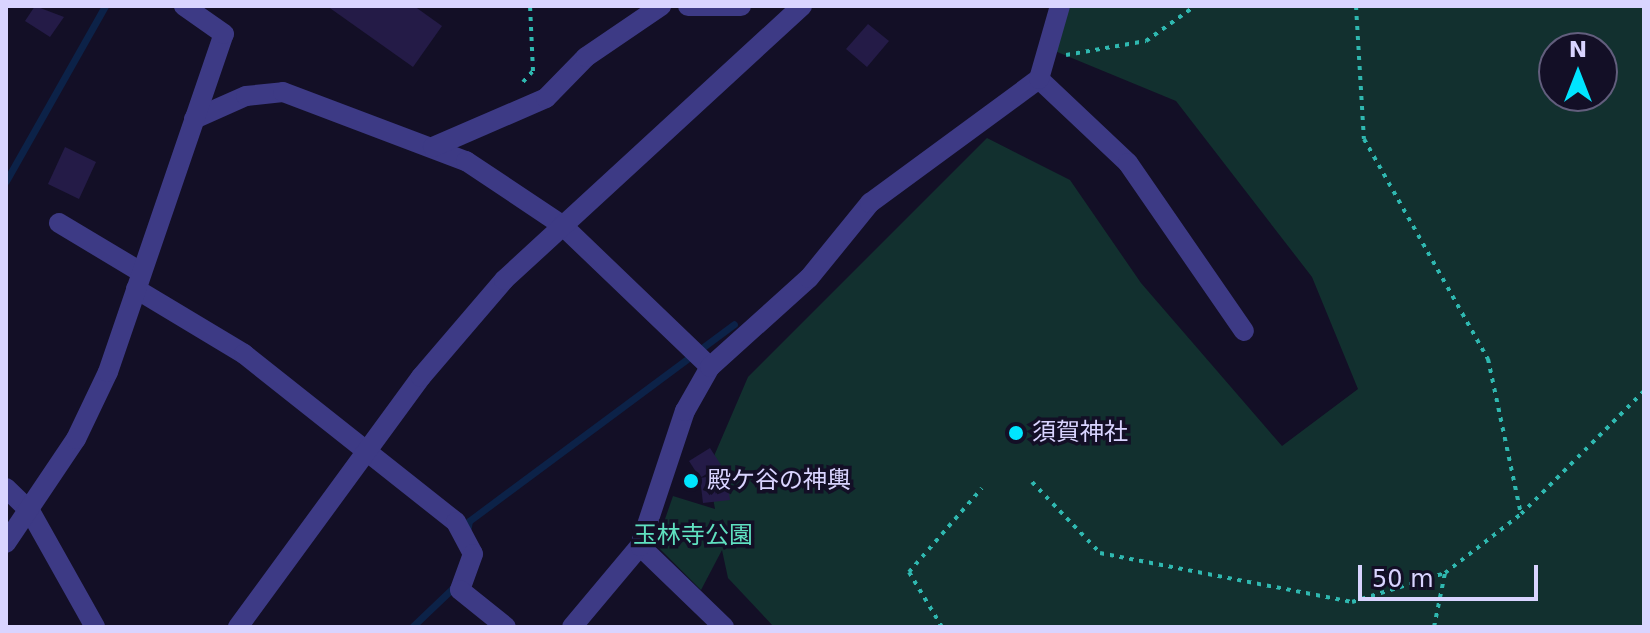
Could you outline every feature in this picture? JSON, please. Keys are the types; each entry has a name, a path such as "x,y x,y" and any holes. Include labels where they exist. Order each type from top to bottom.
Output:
{"street":[{"path":"6,543 30,511 108,372 224,34 184,6"},
{"path":"433,147 546,98 586,57 661,6"},
{"path":"688,6 741,6"},
{"path":"238,627 442,353 562,225 802,6"},
{"path":"572,627 640,546 685,411 710,367 809,278 870,203 1039,79 1048,58 1060,6"},
{"path":"1039,79 1128,163 1244,331"},
{"path":"194,119 246,96 283,92 433,147 562,225 710,367"},
{"path":"59,223 244,354 456,522 473,554 460,590 506,627"},
{"path":"6,488 30,511 95,627"},
{"path":"640,546 724,627"}],"path":[{"path":"514,91 533,71 530,6"},
{"path":"1048,58 1146,41 1195,6"},
{"path":"1356,6 1364,139 1488,359 1521,514"},
{"path":"1032,482 1100,553 1352,602 1445,573 1521,514 1644,391"},
{"path":"942,627 909,572 982,488"},
{"path":"1434,627 1445,573"}],"green space":[{"name":"玉林寺公園","path":"1065,6 1644,6 1644,627 774,627 728,578 722,550 701,590 656,545 673,496 715,509 708,470 748,377 987,138 1070,180 1141,283 1282,446 1358,389 1312,277 1176,101 1050,49"}],"building":[{"path":"35,6 64,17 50,37 25,21"},
{"path":"327,6 414,6 442,26 413,67"},
{"path":"868,24 889,41 867,67 846,49"},
{"path":"65,147 96,162 79,199 48,184"},
{"path":"710,448 721,465 700,478 689,461"},
{"path":"726,474 730,500 703,503 700,478"}],"waterway":[{"path":"6,181 105,6"},
{"path":"467,532 469,521 734,324"},
{"path":"412,627 455,586"}],"place":[{"name":"須賀神社","path":"1016,433"},
{"name":"殿ケ谷の神輿","path":"691,481"}]}
